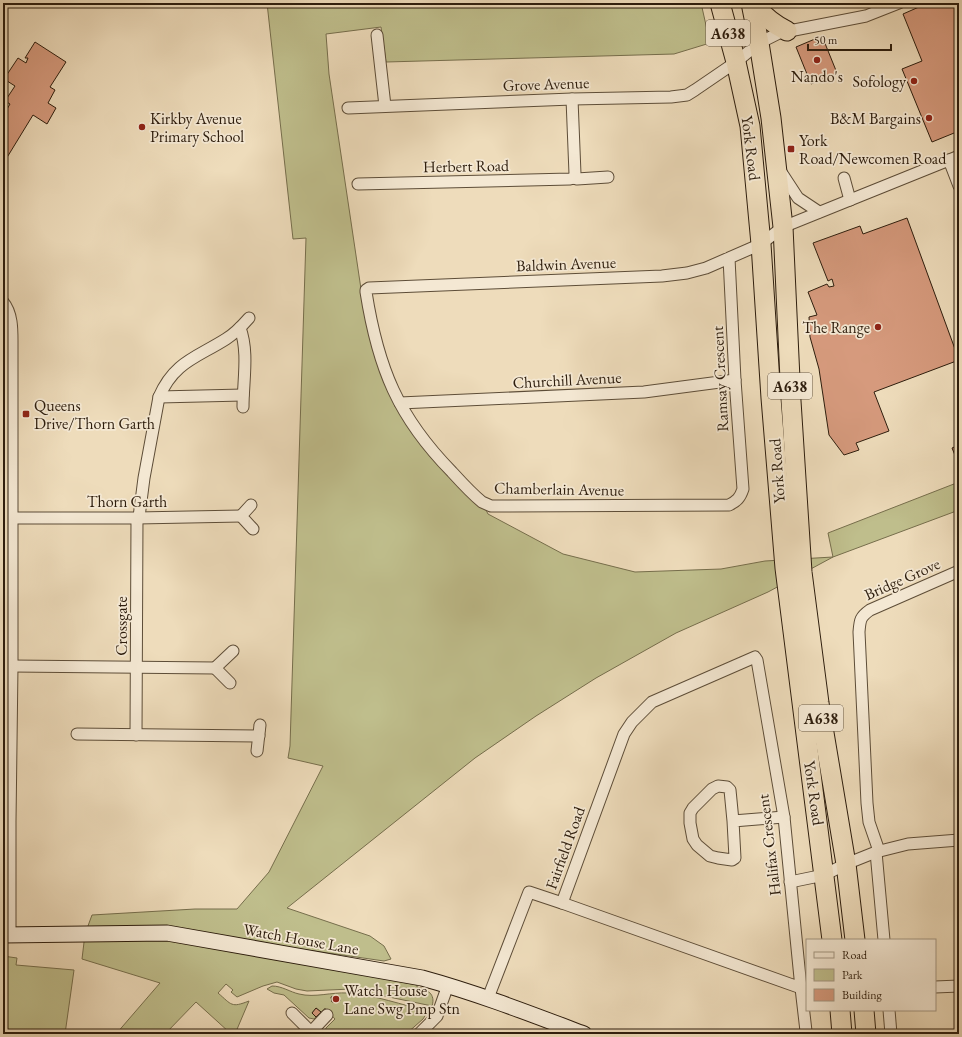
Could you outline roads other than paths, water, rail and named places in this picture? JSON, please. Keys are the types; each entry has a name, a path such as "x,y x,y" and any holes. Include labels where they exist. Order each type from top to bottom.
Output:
{"highway":[{"name":"York Road","path":"720,3 736,62 750,126 791,549 832,939"},
{"name":"York Road","path":"752,3 772,118 784,227 791,402 791,549"},
{"path":"752,3 770,21 787,31"},
{"name":"York Road","path":"794,576 819,703 846,864 855,939"},
{"path":"840,1011 842,1034"},
{"path":"864,1011 866,1034"}],"street":[{"name":"Grove Avenue","path":"348,108 572,99 671,97 686,95 736,62 759,43 779,33 859,18 899,3"},
{"path":"377,35 385,106"},
{"path":"572,99 574,178"},
{"path":"954,158 959,186"},
{"name":"Baldwin Avenue","path":"366,290 369,288 662,276 687,273 706,268 761,244 784,227 954,158"},
{"path":"777,164 798,198 819,212"},
{"name":"Herbert Road","path":"358,184 608,177"},
{"path":"844,178 850,200"},
{"name":"Ramsay Crescent","path":"730,258 735,380 743,489 740,498"},
{"name":"Chamberlain Avenue","path":"366,290 372,329 380,360 388,381 400,403 414,427 432,452 474,496 482,502 491,506 696,506 729,505 740,498"},
{"path":"3,302 7,306 12,325 12,666 7,934"},
{"name":"Crossgate","path":"136,735 138,517 159,397 172,374 186,362 227,338 240,328 249,318"},
{"path":"240,328 244,350 243,407"},
{"name":"Churchill Avenue","path":"400,403 644,392 735,380"},
{"path":"159,397 243,395"},
{"path":"251,505 241,516 253,529"},
{"name":"Thorn Garth","path":"12,518 241,516"},
{"name":"Bridge Grove","path":"878,852 869,822 867,803 859,632 860,620 863,614 870,610 959,571"},
{"path":"12,666 215,668 233,651"},
{"name":"Halifax Crescent","path":"754,656 758,660 784,818 800,988 806,1031"},
{"name":"Fairfield Road","path":"754,656 652,702 632,722 624,734 562,903 800,988"},
{"path":"215,668 230,683"},
{"path":"257,751 260,725"},
{"path":"76,734 259,736"},
{"path":"718,786 727,787 730,790 733,821 735,858 732,860 710,856 693,839 690,813 712,789 718,786"},
{"path":"733,821 784,818"},
{"path":"790,882 824,875 846,864 878,852 908,844 959,840"},
{"path":"878,852 884,939"},
{"path":"488,998 529,892 562,903"},
{"name":"Watch House Lane","path":"7,934 167,933 243,946 422,978 488,998 584,1034"},
{"path":"419,1034 436,1016 448,985"},
{"path":"936,987 959,986"},
{"path":"889,1011 891,1034"},
{"path":"292,1013 312,1033 327,1015"}],"place":[{"name":"Nando's","path":"817,60"},
{"name":"Sofology","path":"914,81"},
{"name":"B&M Bargains","path":"929,118"},
{"name":"Kirkby Avenue Primary School","path":"142,127"},
{"name":"York Road/Newcomen Road","path":"791,149"},
{"name":"The Range","path":"878,327"},
{"name":"Queens Drive/Thorn Garth","path":"26,414"},
{"name":"Watch House Lane Swg Pmp Stn","path":"336,999"}]}
